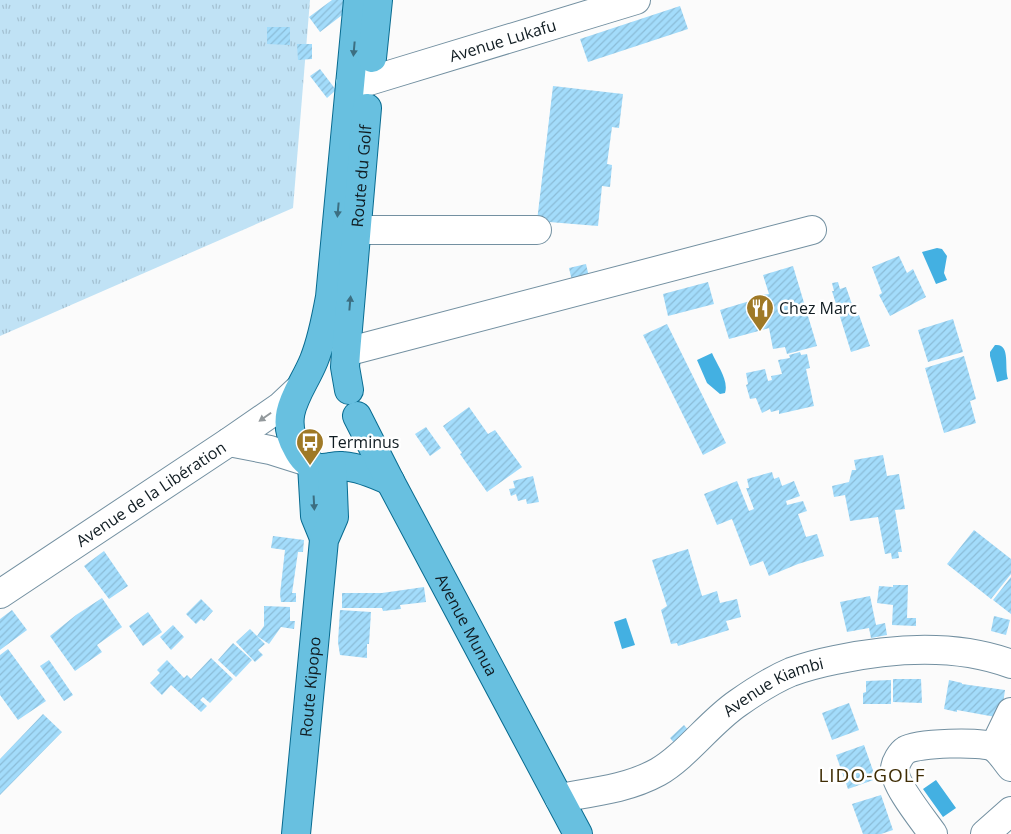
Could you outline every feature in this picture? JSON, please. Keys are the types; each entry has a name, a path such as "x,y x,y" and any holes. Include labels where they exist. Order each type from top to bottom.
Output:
{"main road":[{"path":"358,0 360,83 330,297 319,346 291,408 290,432 298,450 322,465 357,468 390,480"},
{"name":"Route du Golf","path":"346,352 356,230 360,83 378,0"},
{"path":"322,465 346,457 354,445 357,431 354,404 345,367 346,352"},
{"path":"302,386 316,376 329,376 340,381 354,404"},
{"name":"Avenue Munua","path":"354,404 390,480 578,834"},
{"name":"Route Kipopo","path":"296,834 324,540 334,517 322,465"}],"street":[{"name":"Avenue Lukafu","path":"360,83 636,0"},
{"path":"356,230 537,230"},
{"path":"346,352 812,230"},
{"name":"Avenue de la Libération","path":"0,594 230,442 281,406 302,386"},
{"path":"230,442 270,450 322,465"},
{"name":"Avenue Kiambi","path":"559,798 612,790 641,780 659,771 737,703 768,684 792,672 811,666 858,655 897,650 938,650 999,660 1011,664"},
{"path":"933,834 896,781 894,769 898,758 906,750 917,746 965,743 983,744 1002,757 1011,712"},
{"path":"985,834 1011,811"}],"green space":[{"path":"0,0 310,0 293,208 0,336"}],"water":[{"path":"937,248 942,249 947,256 944,273 947,280 936,284 922,252"},
{"path":"995,345 1000,345 1005,352 1008,379 997,382 990,356 990,352"},
{"path":"712,353 724,378 725,393 720,394 707,383 697,360"},
{"path":"626,618 635,645 622,649 614,622"},
{"path":"936,780 956,808 943,817 923,789"}],"building":[{"path":"332,0 349,0 350,9 320,32 309,17"},
{"path":"680,6 688,29 588,62 580,39"},
{"path":"267,27 290,27 290,45 267,44"},
{"path":"297,44 312,44 312,59 298,60"},
{"path":"320,69 336,90 327,98 310,76"},
{"path":"553,86 623,94 619,128 612,127 607,164 612,165 610,187 602,186 598,226 537,221"},
{"path":"899,256 907,273 913,269 926,297 890,316 879,295 882,293 872,267"},
{"path":"586,264 589,277 572,281 569,268"},
{"path":"793,266 817,346 787,354 785,347 773,349 769,328 729,339 720,310 753,300 759,323 767,321 762,295 769,294 763,275"},
{"path":"708,282 714,304 668,316 663,294"},
{"path":"838,282 840,289 846,287 856,316 859,315 870,346 851,352 832,291 834,291 832,283"},
{"path":"953,319 963,352 928,362 918,330"},
{"path":"667,324 726,443 703,455 643,335"},
{"path":"800,352 801,355 807,354 810,368 806,369 814,406 779,414 779,410 771,412 770,409 762,413 756,398 750,399 746,385 748,384 746,373 765,369 768,381 772,380 771,376 782,374 778,360 790,358 789,355"},
{"path":"964,356 976,399 970,401 976,423 944,433 925,368"},
{"path":"469,407 488,434 495,430 522,467 487,492 443,426"},
{"path":"426,427 441,448 430,456 415,434"},
{"path":"883,455 887,476 899,474 905,509 895,510 902,552 898,552 899,558 892,559 891,553 885,554 878,517 850,521 845,495 834,497 832,486 849,482 852,470 856,470 854,460"},
{"path":"772,472 774,479 779,477 782,486 794,481 800,496 786,501 787,505 803,501 807,511 798,514 806,537 817,534 824,556 769,576 763,561 750,566 732,519 717,525 704,494 737,481 749,511 754,509 746,488 749,488 747,479"},
{"path":"533,476 539,502 527,504 526,499 518,501 516,494 511,496 509,489 515,488 513,481"},
{"path":"974,530 1011,559 1011,574 991,599 947,564"},
{"path":"273,536 304,540 303,552 298,552 292,593 296,593 296,602 281,602 280,594 285,550 271,548"},
{"path":"688,549 702,596 717,591 720,603 737,599 741,617 726,621 729,630 678,646 677,643 671,644 661,610 667,606 652,560"},
{"path":"104,551 128,586 109,599 84,566"},
{"path":"1011,577 1011,614 993,600"},
{"path":"893,585 908,585 907,618 916,618 916,626 892,625 893,605 877,603 879,586 893,587"},
{"path":"424,587 426,602 400,605 401,609 383,611 382,608 342,608 342,593 382,593"},
{"path":"870,596 876,625 885,623 887,635 871,638 869,628 847,632 840,602"},
{"path":"102,598 122,627 97,645 102,652 75,671 50,636 76,615"},
{"path":"201,599 213,611 204,621 201,619 196,624 186,614"},
{"path":"264,606 290,607 290,621 295,621 294,629 281,627 269,644 257,636 264,626"},
{"path":"12,610 27,630 0,650 0,619"},
{"path":"340,610 371,612 367,658 340,655 338,642"},
{"path":"148,612 162,632 143,646 129,626"},
{"path":"994,616 1010,620 1006,635 991,631"},
{"path":"173,625 184,637 171,650 160,637"},
{"path":"250,629 265,644 258,650 263,655 255,662 236,642"},
{"path":"233,643 252,660 236,677 218,660"},
{"path":"8,649 46,701 18,720 0,695 0,655"},
{"path":"211,658 233,679 210,703 203,697 200,700 207,706 201,712 171,685 162,695 150,683 160,673 157,670 167,660 184,678 187,675 191,679"},
{"path":"49,660 73,695 64,701 40,666"},
{"path":"893,679 921,679 922,703 893,702"},
{"path":"891,680 891,704 863,704 866,681"},
{"path":"949,680 962,684 1005,690 1001,718 944,709"},
{"path":"849,703 859,730 832,740 822,713"},
{"path":"43,714 62,732 0,795 0,759"},
{"path":"684,725 690,732 676,745 670,738"},
{"path":"864,745 876,779 848,789 836,755"},
{"path":"881,795 893,830 881,834 863,834 852,804"}],"place":[{"name":"Chez Marc","path":"760,332"},
{"name":"Terminus","path":"310,466"}],"district":[{"name":"LIDO-GOLF","path":"872,775"}]}
